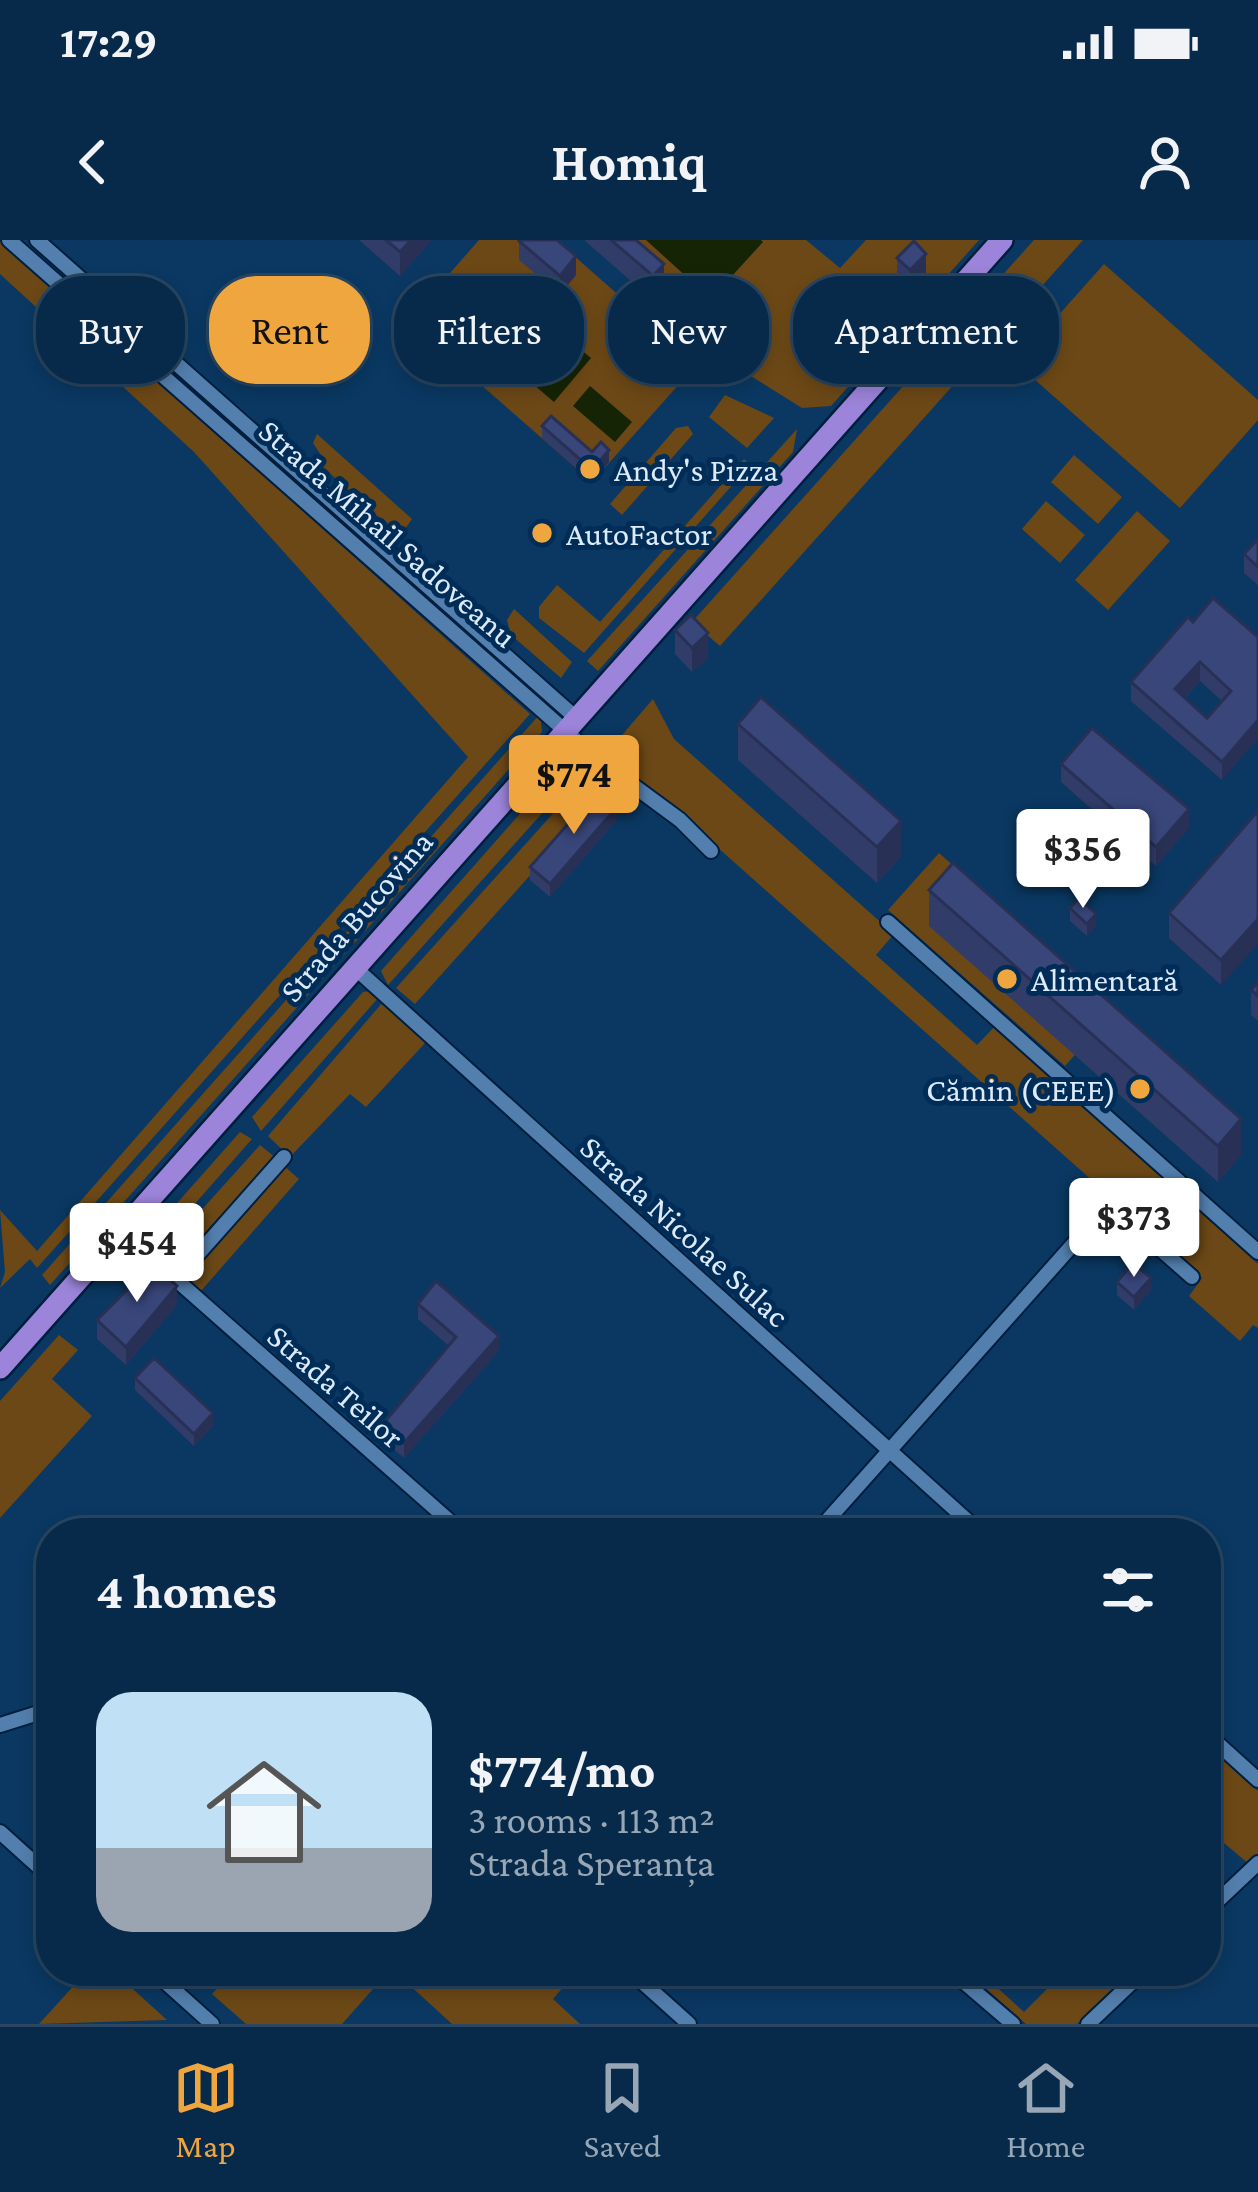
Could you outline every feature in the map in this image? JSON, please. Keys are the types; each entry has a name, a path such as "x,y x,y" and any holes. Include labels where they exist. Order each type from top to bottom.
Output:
{"main road":[{"name":"Strada Bucovina","path":"0,1368 1002,240"}],"street":[{"name":"Strada Mihail Sadoveanu","path":"9,240 570,722"},
{"name":"Strada Mihail Sadoveanu","path":"37,240 570,722"},
{"path":"570,722 711,851"},
{"path":"887,922 1258,1252"},
{"name":"Strada Nicolae Sulac","path":"355,967 963,1518"},
{"path":"175,1280 284,1157"},
{"path":"829,1518 1108,1204 1192,1277"},
{"name":"Strada Teilor","path":"121,1231 446,1518"},
{"path":"0,1725 36,1714"},
{"path":"1221,1747 1258,1780"},
{"path":"0,1832 36,1864"},
{"path":"1221,1898 1258,1863"},
{"path":"170,1986 212,2024"},
{"path":"646,1986 689,2024"},
{"path":"969,1986 1013,2024"},
{"path":"1088,2024 1128,1986"}],"shaded area":[{"path":"479,240 556,240 608,286 608,384 679,384 592,482 480,384 584,384 584,276 447,276"},
{"path":"585,240 806,240 840,268 866,240 979,240 947,276 793,276 793,384 851,384 831,406 802,408 764,384 769,384 769,276 626,276"},
{"path":"646,240 763,242 732,276 686,276"},
{"path":"1034,240 1083,240 1051,276 1002,276"},
{"path":"0,241 39,276 36,307 0,274"},
{"path":"1104,264 1258,400 1258,420 1180,508 1040,384 1059,384 1059,315"},
{"path":"120,384 160,384 530,714 37,1268 30,1259 0,1288 5,1272 0,1210 37,1251 468,757 194,452"},
{"path":"533,384 569,384 554,402"},
{"path":"905,384 954,384 720,646 692,622"},
{"path":"590,386 632,422 615,442 573,406"},
{"path":"725,395 774,418 747,448 709,417"},
{"path":"688,426 693,434 622,515 610,504 676,428"},
{"path":"797,429 793,452 598,671 587,661"},
{"path":"317,434 412,519 400,536 316,461 321,455 313,443"},
{"path":"1074,455 1122,497 1098,524 1051,482"},
{"path":"744,459 750,465 584,653 539,618 539,607 557,585 600,622"},
{"path":"1046,501 1085,535 1060,563 1022,529"},
{"path":"1137,511 1170,541 1108,610 1075,580"},
{"path":"514,609 572,662 561,678 511,635 507,620"},
{"path":"653,699 674,739 894,934 876,955 977,1045 996,1025 1258,1264 1258,1328 1253,1325 1240,1341 1189,1296 1202,1278 681,815 604,756"},
{"path":"540,714 542,732 50,1285 42,1275"},
{"path":"577,749 590,760 388,985 381,971"},
{"path":"594,768 610,786 415,1004 396,988"},
{"path":"939,853 1115,1009 1065,1066 888,910"},
{"path":"363,992 379,997 261,1131 252,1117"},
{"path":"383,1002 426,1042 366,1107 350,1094 290,1157 268,1136"},
{"path":"240,1132 252,1139 155,1249 147,1237"},
{"path":"260,1145 276,1158 172,1267 160,1256"},
{"path":"283,1165 299,1179 200,1292 184,1277"},
{"path":"59,1335 78,1350 52,1379 92,1416 0,1518 0,1401"},
{"path":"1221,1758 1258,1791 1258,1856 1249,1864 1221,1841"},
{"path":"73,1986 130,1986 167,2020 39,2024"},
{"path":"219,1986 376,1986 342,2024 246,2024 212,1994"},
{"path":"410,1986 564,1986 553,1999 580,2024 452,2024"},
{"path":"983,1986 995,1986 1024,2012 1050,1986 1117,1986 1077,2024 1026,2024"}],"building":[{"path":"386,240 411,240 400,252"},
{"path":"557,240 576,256 560,276 519,241"},
{"path":"611,240 636,240 664,264 653,276"},
{"path":"914,241 926,254 910,270 897,258"},
{"path":"551,416 592,452 601,442 609,450 592,470 542,426"},
{"path":"1258,539 1258,567 1244,554"},
{"path":"1213,598 1258,637 1258,720 1222,762 1131,682 1188,617 1193,622","holes":["1200,662 1231,691 1207,718 1175,689"]},
{"path":"691,615 708,633 692,648 675,630"},
{"path":"761,697 901,821 877,847 738,724"},
{"path":"1092,728 1189,809 1156,847 1061,764"},
{"path":"598,790 617,807 550,884 530,867"},
{"path":"1258,811 1258,919 1221,960 1169,913"},
{"path":"953,863 1241,1119 1218,1146 929,890"},
{"path":"1079,898 1096,914 1087,924 1070,908"},
{"path":"1133,1263 1151,1278 1134,1297 1117,1282"},
{"path":"153,1264 177,1286 126,1347 97,1320"},
{"path":"436,1281 499,1336 404,1443 383,1424 456,1337 418,1304"},
{"path":"154,1358 213,1413 194,1434 135,1378"}],"place":[{"name":"Andy's Pizza","path":"590,469"},
{"name":"AutoFactor","path":"542,533"},
{"name":"Alimentară","path":"1007,979"},
{"name":"Cămin (CEEE)","path":"1140,1089"}]}
